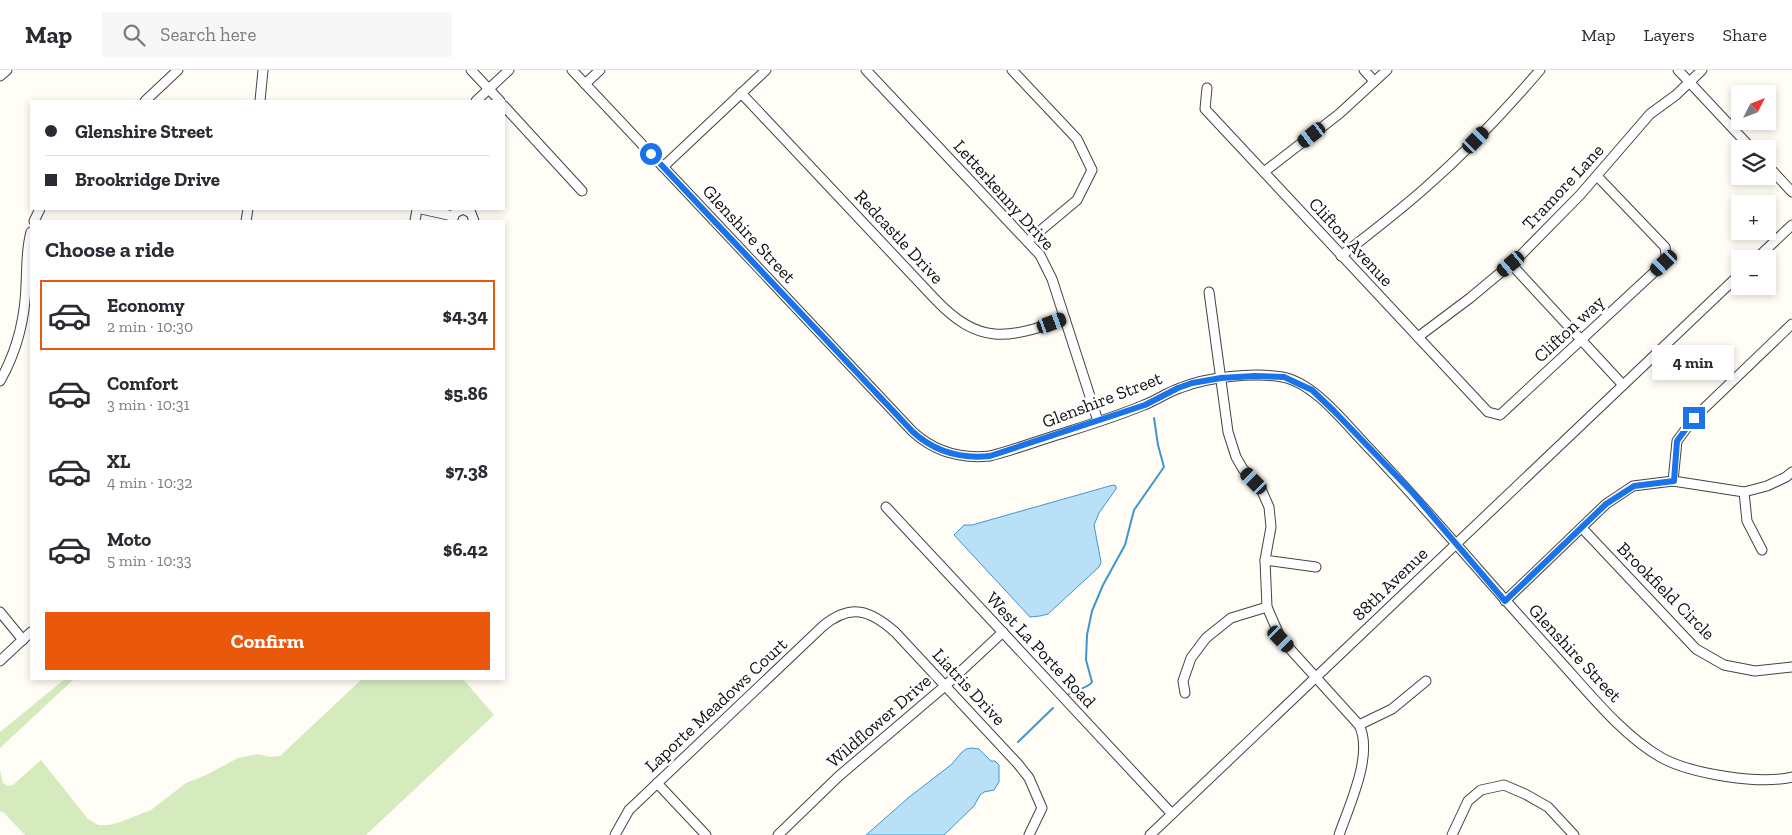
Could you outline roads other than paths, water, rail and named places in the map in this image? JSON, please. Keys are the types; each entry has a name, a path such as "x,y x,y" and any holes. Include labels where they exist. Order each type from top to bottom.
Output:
{"street":[{"path":"0,76 7,70"},
{"path":"146,100 178,70"},
{"path":"260,100 263,70"},
{"path":"471,70 499,100"},
{"path":"477,100 510,70"},
{"name":"Glenshire Street","path":"572,70 913,432 929,444 953,454 968,457 990,456 1145,405 1186,385 1221,378 1284,377 1312,390 1334,411 1412,492 1505,601 1609,715 1633,737 1663,758 1703,773 1746,778 1782,779 1792,777"},
{"path":"585,84 600,70"},
{"path":"663,167 766,70"},
{"name":"Letterkenny Drive","path":"866,70 1040,255 1048,269 1098,422"},
{"path":"1012,70 1077,139 1092,170 1077,200 1028,241"},
{"path":"1364,70 1374,82"},
{"path":"1264,172 1339,114 1387,70"},
{"path":"1342,256 1424,189 1465,152 1512,103 1540,70"},
{"path":"1678,70 1744,140"},
{"name":"Tramore Lane","path":"1418,337 1511,264 1549,228 1650,114 1676,95 1702,70"},
{"name":"Clifton Avenue","path":"1207,88 1205,109 1488,412"},
{"name":"Redcastle Drive","path":"741,93 934,298 958,320 979,331 1007,335 1022,333 1065,319"},
{"path":"505,107 582,191"},
{"path":"1776,175 1792,192"},
{"name":"Clifton way","path":"1488,412 1500,415 1664,263 1666,255 1664,247 1597,176"},
{"path":"422,210 453,219"},
{"path":"1765,250 1792,224"},
{"path":"0,381 17,346 24,321 29,286 26,256 30,237"},
{"path":"1511,264 1623,385"},
{"name":"88th Avenue","path":"1150,835 1731,283"},
{"path":"1210,292 1228,432 1236,457 1243,469 1261,489 1269,507 1271,527 1265,560 1267,607 1281,639 1317,677 1359,725 1362,731 1364,749 1357,783 1339,835"},
{"path":"1674,481 1677,441 1694,418 1792,324"},
{"path":"1505,601 1606,504 1634,486 1674,481 1744,492 1767,486 1792,472"},
{"path":"1744,492 1747,521 1762,550"},
{"name":"West La Porte Road","path":"886,507 1172,814"},
{"name":"Brookfield Circle","path":"1582,528 1696,649 1724,665 1755,671 1792,667"},
{"path":"1265,560 1316,567"},
{"path":"1185,694 1183,681 1191,658 1206,638 1232,618 1267,607"},
{"path":"0,612 23,640"},
{"name":"Liatris Drive","path":"852,612 870,614 895,632 1018,764 1029,778 1042,808 1029,835"},
{"name":"Laporte Meadows Court","path":"615,835 626,814 657,782 822,626 835,618 852,612"},
{"name":"Wildflower Drive","path":"778,835 839,776 945,686 1003,632"},
{"path":"0,661 30,633"},
{"path":"1359,725 1392,710 1426,681"},
{"path":"657,782 706,835"},
{"path":"1452,835 1468,801 1481,790 1504,785 1548,807 1574,835"}],"water":[{"path":"1113,485 1116,486 1116,489 1099,513 1094,525 1101,562 1099,567 1048,614 1030,617 954,535 964,525 972,525"},
{"path":"966,749 979,749 991,761 995,761 999,765 999,782 994,790 980,795 974,806 944,835 866,835 908,798 952,764 961,753"}],"waterway":[{"path":"1069,694 1092,682 1086,660 1087,635 1092,611 1103,585 1125,545 1134,510 1164,467 1154,418"},
{"path":"1018,742 1053,708"}]}
